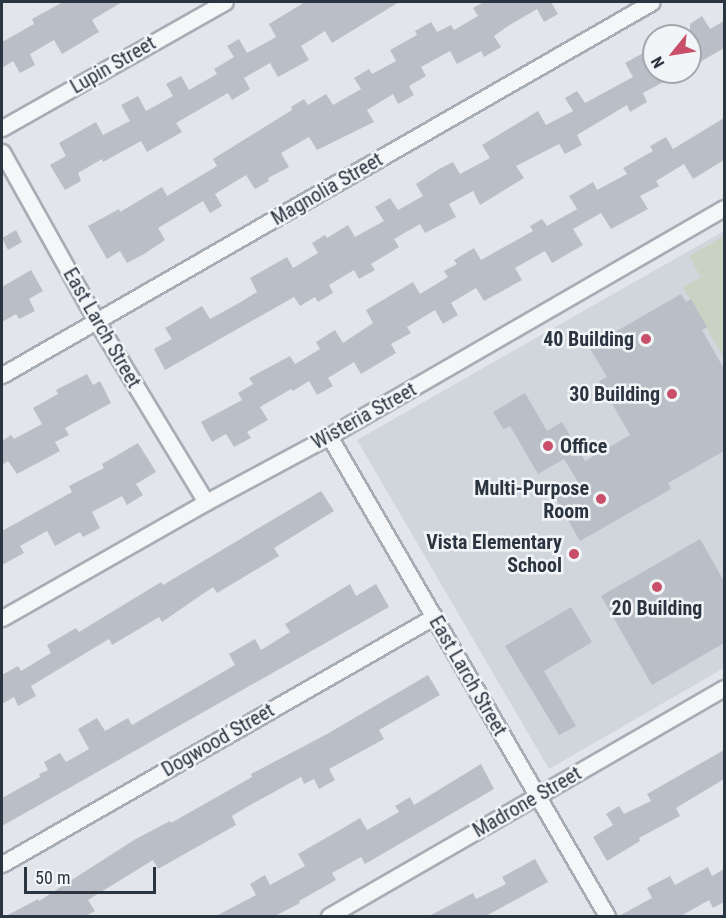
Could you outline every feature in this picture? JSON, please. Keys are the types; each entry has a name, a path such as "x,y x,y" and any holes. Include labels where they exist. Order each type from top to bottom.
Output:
{"street":[{"name":"Lupin Street","path":"2,128 225,2"},
{"name":"Magnolia Street","path":"2,375 652,2"},
{"name":"East Larch Street","path":"2,152 97,322 206,502"},
{"name":"Wisteria Street","path":"2,618 206,502 329,436 724,208"},
{"name":"East Larch Street","path":"329,436 607,916"},
{"name":"Dogwood Street","path":"2,864 434,617"},
{"name":"Madrone Street","path":"329,916 724,688"}],"shaded area":[{"name":"Vista Elementary School","path":"724,231 724,668 549,769 357,440"}],"green space":[{"path":"724,236 724,358 683,287 701,277 689,256"}],"building":[{"path":"63,2 122,2 92,20 99,32 62,54 54,40 30,54 35,65 20,73 13,61 2,68 2,42 34,24 32,19"},
{"path":"305,2 399,2 332,43 325,31 301,46 309,60 278,77 270,63 244,78 250,89 232,100 228,93 176,123 182,132 147,152 141,141 103,162 102,159 78,173 81,181 65,190 50,165 66,156 59,143 96,122 103,135 130,121 121,105 138,96 146,111 173,96 166,84 181,76 189,90 217,74 214,69 234,57 227,46 239,39 247,53 276,37 269,24"},
{"path":"484,2 551,2 558,14 544,22 537,9 494,36 501,47 484,57 481,51 457,64 450,51 421,67 426,76 409,86 414,95 398,104 393,94 367,110 374,122 317,150 309,137 281,153 289,167 268,178 269,181 255,189 246,175 215,194 222,206 210,213 203,201 158,228 165,240 144,254 127,263 120,251 107,259 88,226 119,209 120,212 162,187 167,196 217,166 213,159 292,110 291,107 304,99 308,105 326,94 333,105 361,89 354,78 369,69 372,74 396,61 390,50 417,35 415,31 431,22 437,32 451,25 454,30 478,16 473,8"},
{"path":"702,16 710,29 724,21 724,48 702,61 702,24 690,24"},
{"path":"642,54 642,84 660,84 643,93 647,102 630,112 627,105 577,135 582,145 565,154 559,144 516,166 524,178 480,205 473,191 449,204 456,217 425,233 420,224 394,239 399,247 371,264 375,270 359,279 354,270 329,285 333,293 318,302 315,297 300,306 294,297 165,370 154,349 172,339 165,328 202,306 210,319 239,303 257,292 250,278 287,257 293,268 318,253 312,243 325,235 327,238 348,225 355,237 384,221 375,207 390,198 398,210 423,196 416,184 453,162 460,174 490,158 482,145 538,111 546,125 573,111 565,98 577,91 585,103 633,77 625,63"},
{"path":"724,118 724,160 693,179 684,164 656,181 659,186 640,196 648,209 611,229 601,213 573,229 583,245 552,263 545,251 515,268 522,280 484,301 476,288 451,303 458,315 443,324 435,310 407,327 411,333 391,344 396,353 361,374 354,362 328,378 333,386 317,395 309,381 260,407 268,420 247,432 251,438 234,447 226,434 212,442 201,422 242,400 238,393 253,384 249,378 290,356 295,364 320,349 316,342 335,330 343,343 373,323 366,310 413,282 420,294 448,277 444,271 457,264 454,260 474,248 481,260 533,231 530,226 542,219 547,226 577,209 569,196 593,182 597,190 627,174 623,168 653,151 650,146 666,137 673,149"},
{"path":"16,230 22,242 8,250 2,238"},
{"path":"31,270 43,291 29,299 35,311 19,319 16,314 2,322 2,287"},
{"path":"681,294 686,302 691,299 707,327 702,330 724,369 724,451 668,483 671,489 580,541 554,496 578,482 564,459 538,474 510,426 503,429 493,412 525,393 547,431 562,422 585,461 630,435 599,381 607,377 589,347"},
{"path":"87,374 93,385 100,381 111,403 65,428 69,435 55,442 60,451 17,474 8,461 2,465 2,441 11,435 14,439 42,424 33,408 58,394 56,390"},
{"path":"138,443 156,472 136,484 143,495 127,505 122,496 92,512 100,528 83,537 80,532 55,546 47,531 20,546 24,553 2,565 2,531 72,492 69,486 104,468 102,464"},
{"path":"321,491 334,511 274,548 279,556 217,593 213,587 162,622 159,617 112,645 109,639 31,686 36,696 18,706 14,697 2,704 2,675 18,666 21,671 51,653 47,645 76,628 79,632 161,582 163,585"},
{"path":"700,539 724,581 724,643 652,685 601,596"},
{"path":"350,584 356,596 376,584 389,607 2,826 2,798 40,777 39,774 48,770 44,762 60,753 66,762 89,749 78,729 97,718 105,731 128,718 132,725 235,665 229,654 255,639 261,650 290,632 285,624"},
{"path":"571,607 592,642 544,671 576,726 559,735 505,646"},
{"path":"428,675 440,695 379,730 384,739 329,769 335,780 319,789 314,779 304,784 301,777 232,816 236,825 158,869 153,860 88,900 95,911 86,916 6,916 38,899 39,901 134,840 170,821 171,823 252,777 251,774 327,734"},
{"path":"724,750 724,779 676,808 680,816 639,838 640,841 607,861 593,837 613,825 606,814 619,806 624,814 651,801 647,794"},
{"path":"481,764 494,789 365,864 361,857 332,873 336,880 299,901 300,903 275,916 216,916 256,895 250,884 265,875 270,885 305,866 298,854 360,818 367,830 399,812 395,806 410,797 414,805"},
{"path":"535,859 548,882 486,916 429,916 473,893 476,899 506,884 502,877"},
{"path":"708,867 712,876 724,869 724,902 713,908 709,900 681,916 619,916 652,898 647,888 670,876 675,885"}],"place":[{"name":"40 Building","path":"646,339"},
{"name":"30 Building","path":"672,394"},
{"name":"Office","path":"548,446"},
{"name":"Multi-Purpose Room","path":"601,499"},
{"name":"Vista Elementary School","path":"574,554"},
{"name":"20 Building","path":"657,587"}]}
